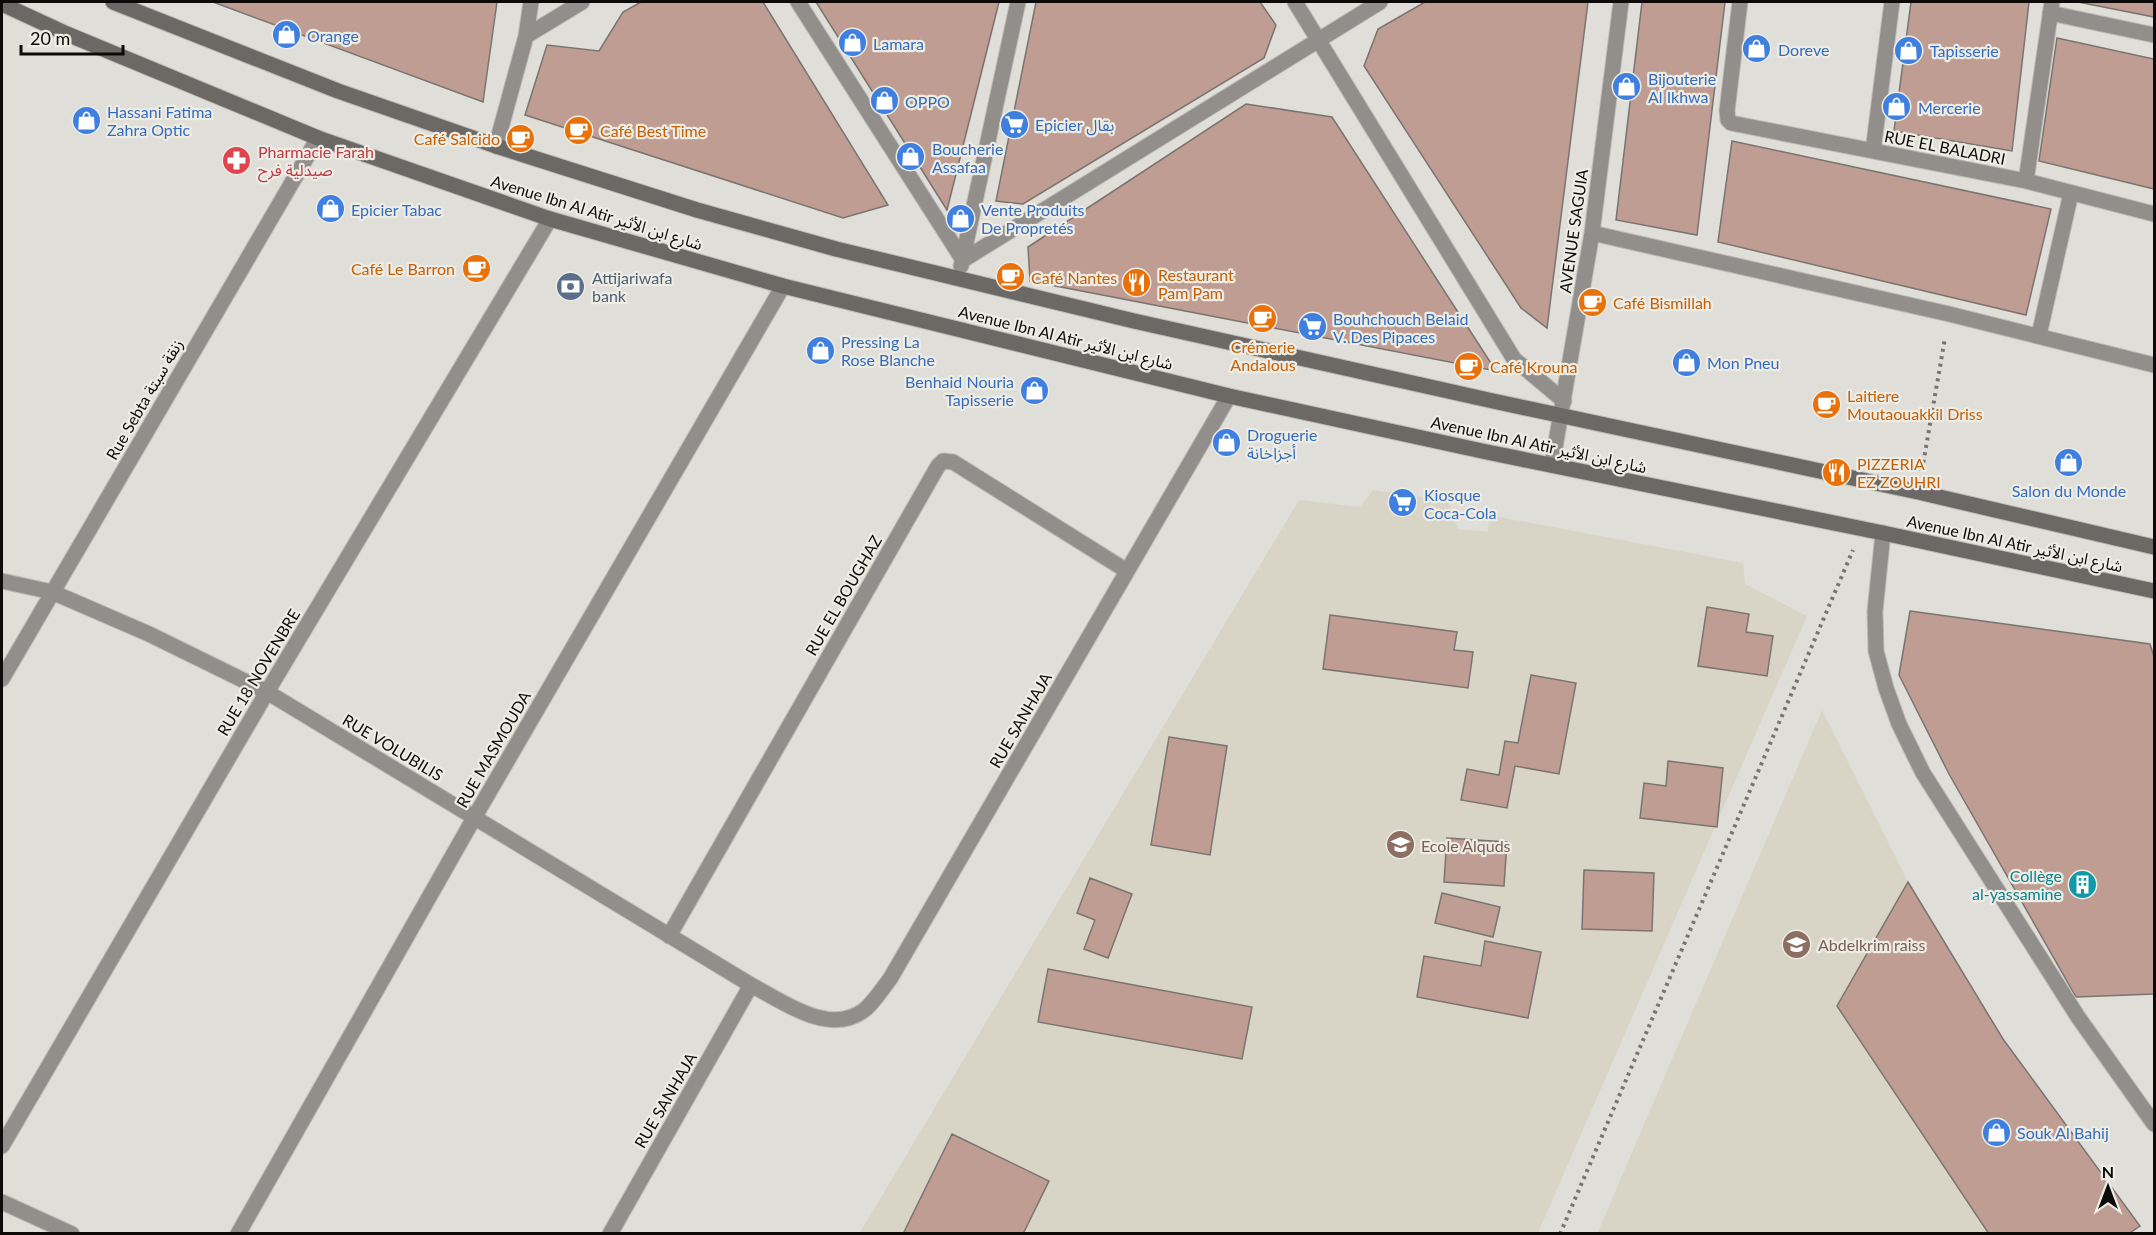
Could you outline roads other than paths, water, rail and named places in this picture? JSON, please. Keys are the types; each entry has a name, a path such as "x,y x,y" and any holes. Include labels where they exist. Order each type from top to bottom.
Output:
{"street":[{"name":"Avenue Ibn Al Atir شارع ابن الأثير","path":"113,2 338,91 496,146 697,210 836,249 1146,324 1563,408 2154,547"},
{"path":"496,146 526,36 531,2"},
{"path":"526,36 582,2"},
{"path":"798,2 963,260"},
{"path":"958,279 1018,2"},
{"path":"1295,2 1514,359 1563,408"},
{"path":"963,260 1380,2"},
{"name":"AVENUE SAGUIA","path":"1552,465 1592,233 1620,2"},
{"name":"RUE EL BALADRI","path":"1740,2 1728,120 1736,125 2026,181 2154,214"},
{"path":"1873,151 1892,2"},
{"name":"Avenue Ibn Al Atir شارع ابن الأثير","path":"2,4 67,34 318,138 550,219 783,286 1229,396 1883,532 2154,591"},
{"path":"2026,181 2051,7 2154,35"},
{"name":"Rue Sebta زنقة سبتة","path":"2,679 318,138"},
{"path":"2039,335 2071,193"},
{"name":"RUE 18 NOVENBRE","path":"2,1146 267,692 550,219"},
{"path":"1592,233 2039,335 2154,365"},
{"name":"RUE MASMOUDA","path":"238,1233 474,818 783,286"},
{"name":"RUE SANHAJA","path":"811,1016 841,1020 863,1011 890,979 1229,396"},
{"name":"RUE EL BOUGHAZ","path":"669,936 943,460 953,462 1127,571"},
{"path":"1883,532 1875,611 1876,651 1899,724 1923,773 2078,1017 2154,1124"},
{"name":"RUE VOLUBILIS","path":"2,581 52,592 149,634 267,692 751,985 811,1016"},
{"name":"RUE SANHAJA","path":"610,1233 751,985"},
{"path":"2,1202 72,1233"}],"place":[{"name":"Orange","path":"286,35"},
{"name":"Lamara","path":"852,43"},
{"name":"Doreve","path":"1757,49"},
{"name":"Tapisserie","path":"1909,50"},
{"name":"Bijouterie Al Ikhwa","path":"1627,87"},
{"name":"OPPO","path":"884,101"},
{"name":"Mercerie","path":"1897,107"},
{"name":"Hassani Fatima Zahra Optic","path":"86,120"},
{"name":"Epicier بقال","path":"1014,124"},
{"name":"Café Best Time","path":"579,130"},
{"name":"Café Salcido","path":"521,138"},
{"name":"Boucherie Assafaa","path":"911,157"},
{"name":"Pharmacie Farah صيدلية فرح","path":"237,160"},
{"name":"Epicier Tabac","path":"330,209"},
{"name":"Vente Produits De Propretés","path":"960,218"},
{"name":"Café Le Barron","path":"476,268"},
{"name":"Café Nantes","path":"1010,277"},
{"name":"Restaurant Pam Pam","path":"1137,283"},
{"name":"Attijariwafa bank","path":"571,286"},
{"name":"Café Bismillah","path":"1592,302"},
{"name":"Crémerie Andalous","path":"1263,318"},
{"name":"Bouhchouch Belaid V. Des Pipaces","path":"1312,327"},
{"name":"Pressing La Rose Blanche","path":"820,350"},
{"name":"Mon Pneu","path":"1686,362"},
{"name":"Café Krouna","path":"1469,366"},
{"name":"Benhaid Nouria Tapisserie","path":"1035,390"},
{"name":"Laitiere Moutaouakkil Driss","path":"1826,404"},
{"name":"Droguerie أجزاخانة","path":"1226,443"},
{"name":"Salon du Monde","path":"2069,462"},
{"name":"PIZZERIA EZ ZOUHRI","path":"1836,472"},
{"name":"Kiosque Coca-Cola","path":"1403,503"},
{"name":"Ecole Alquds","path":"1400,845"},
{"name":"Collège al-yassamine","path":"2083,884"},
{"name":"Abdelkrim raiss","path":"1797,944"},
{"name":"Souk Al Bahij","path":"1996,1132"}]}
